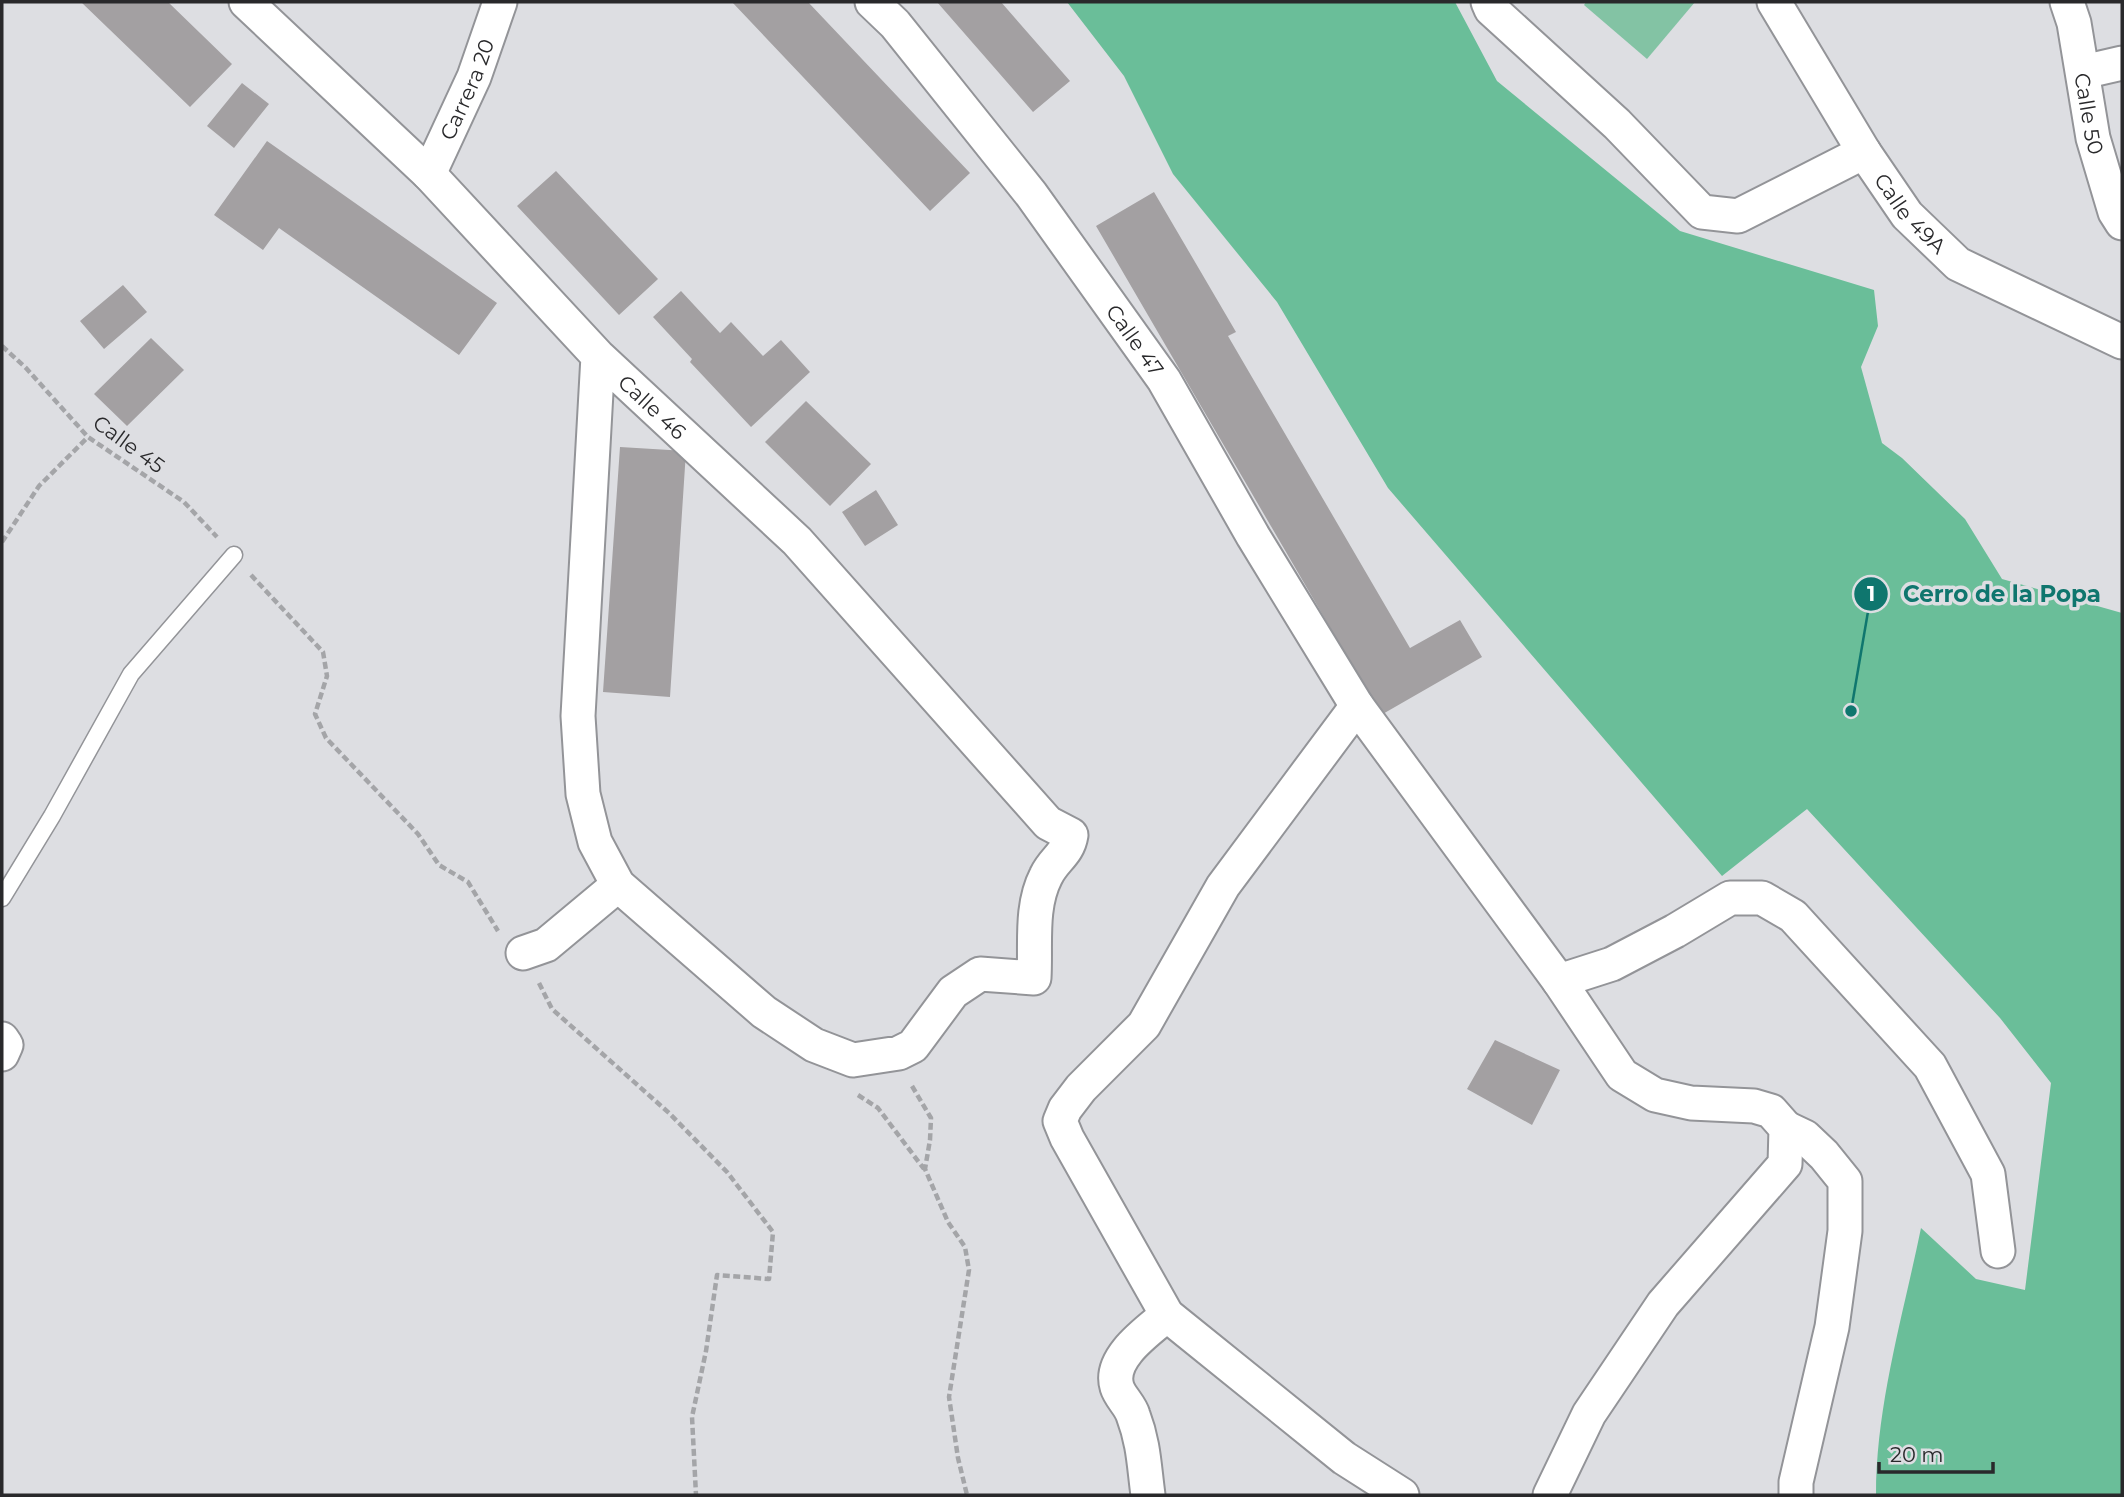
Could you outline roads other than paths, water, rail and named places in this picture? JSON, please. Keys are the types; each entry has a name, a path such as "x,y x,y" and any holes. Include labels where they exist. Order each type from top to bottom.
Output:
{"street":[{"name":"Calle 46","path":"246,2 429,174 598,356 797,541 1048,823 1071,835 1069,848 1056,860 1040,892 1033,942 1034,978 980,974 953,992 913,1046 899,1053 853,1060 814,1045 764,1012 618,885"},
{"name":"Carrera 20","path":"429,174 474,77 500,2"},
{"name":"Calle 47","path":"872,2 895,24 1031,194 1164,380 1252,536 1357,706 1559,981 1622,1075 1655,1095 1691,1103 1754,1106 1771,1111 1786,1128 1805,1137 1845,1181 1845,1231 1832,1327 1796,1482 1796,1495"},
{"path":"1488,2 1491,9 1617,124 1702,212 1738,216 1864,152"},
{"name":"Calle 49A","path":"1774,2 1864,152 1907,215 1958,264 2122,342"},
{"path":"1797,39 1808,2"},
{"name":"Calle 50","path":"2067,2 2074,23 2093,138 2115,212 2122,223"},
{"path":"2083,72 2122,63"},
{"path":"523,953 546,945 618,885 595,842 583,794 578,716 598,356"},
{"path":"1357,706 1223,886 1144,1026 1081,1088 1065,1109 1060,1121 1167,1315 1344,1458 1402,1495"},
{"path":"1559,981 1612,964 1730,898 1762,898 1793,916 1930,1066 1988,1174 1998,1251"},
{"path":"2,1039 6,1045 2,1054"},
{"path":"1550,1495 1589,1413 1663,1304 1785,1164 1786,1128"},
{"path":"1148,1495 1144,1450 1133,1412 1116,1386 1119,1362 1133,1344 1167,1315"}],"lane":[{"path":"2,898 52,816 131,674 234,555"}],"place":[{"name":"Cerro de la Popa","path":"1851,711"}]}
